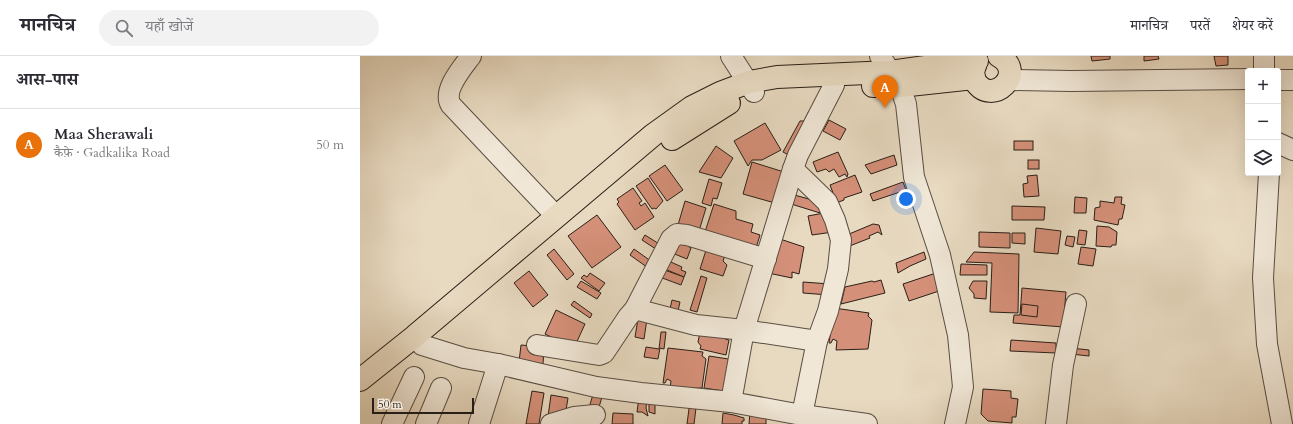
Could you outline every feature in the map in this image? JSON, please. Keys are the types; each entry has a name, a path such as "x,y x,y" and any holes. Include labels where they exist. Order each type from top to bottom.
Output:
{"main road":[{"path":"360,380 563,216 671,139 752,87 777,77 978,65 979,86 986,90 995,91 1003,87 1007,64"},
{"path":"752,87 780,88 834,85 890,71"},
{"path":"360,395 422,345 563,216"}],"street":[{"path":"471,56 453,83 448,94 448,100 451,105 563,216"},
{"path":"731,56 752,87"},
{"path":"1264,56 1264,68"},
{"path":"1007,64 1071,81 1245,79"},
{"path":"890,71 906,104 914,177 940,255 958,335 963,387 955,424"},
{"path":"1281,80 1293,80"},
{"path":"731,402 744,330 793,169 798,154 834,85"},
{"path":"1281,144 1293,150"},
{"path":"793,169 827,202 835,220 840,240 837,276 818,341 802,414"},
{"path":"1269,176 1263,278 1267,344 1282,424"},
{"path":"537,345 599,355 604,353 635,309 671,239 677,234 687,234 766,259"},
{"path":"1056,424 1063,365 1076,304"},
{"path":"635,309 696,324 818,341"},
{"path":"422,345 464,358 498,364 596,387 731,402 867,424"},
{"path":"479,424 498,364"},
{"path":"392,424 414,377"},
{"path":"426,424 441,388"},
{"path":"551,424 574,417 594,415"}],"building":[{"path":"1091,56 1110,56 1110,59 1092,61"},
{"path":"1144,56 1158,56 1159,59 1144,61"},
{"path":"1214,56 1228,56 1228,65 1216,66"},
{"path":"809,111 815,115 792,157 783,152 800,121 804,121"},
{"path":"829,120 846,129 840,140 823,131"},
{"path":"765,123 781,150 762,160 752,160 748,166 734,141"},
{"path":"1014,141 1033,141 1033,150 1014,150"},
{"path":"716,146 733,158 721,178 699,172"},
{"path":"838,152 848,174 847,177 845,174 839,177 834,169 829,172 826,169 817,172 813,162"},
{"path":"894,155 897,165 871,174 865,165"},
{"path":"1028,160 1039,160 1039,169 1028,169"},
{"path":"752,162 784,172 775,203 743,194"},
{"path":"665,165 683,190 667,201 649,176"},
{"path":"855,175 862,192 844,198 844,200 831,205 827,195 833,193 830,185"},
{"path":"1037,175 1039,196 1024,197 1023,184 1028,183 1027,176"},
{"path":"648,178 663,201 656,209 652,209 636,186"},
{"path":"709,179 722,183 717,199 713,198 711,206 702,203"},
{"path":"903,182 906,190 873,201 870,194"},
{"path":"633,188 642,201 639,203 641,206 645,203 654,217 635,230 617,204 619,202 617,199"},
{"path":"791,194 823,203 820,213 788,203"},
{"path":"1075,197 1087,198 1086,213 1074,213"},
{"path":"1115,197 1122,197 1121,204 1125,205 1122,219 1119,219 1118,225 1094,220 1095,208 1100,207 1100,201 1114,203"},
{"path":"685,201 706,208 699,231 678,225"},
{"path":"714,204 736,211 736,219 753,224 751,232 760,235 756,248 704,235"},
{"path":"1012,206 1045,207 1044,220 1012,220"},
{"path":"829,212 833,232 812,235 808,216"},
{"path":"597,215 621,247 592,268 568,236"},
{"path":"873,224 879,225 882,235 878,232 869,236 870,238 847,247 842,237"},
{"path":"1097,226 1109,227 1117,232 1116,245 1112,245 1111,247 1096,246"},
{"path":"1036,228 1061,231 1058,254 1034,252"},
{"path":"1079,230 1087,231 1085,245 1077,244"},
{"path":"979,232 1010,233 1010,248 979,247"},
{"path":"1012,233 1025,233 1025,244 1012,243"},
{"path":"645,235 664,247 662,253 642,240"},
{"path":"1067,236 1075,237 1073,247 1065,245"},
{"path":"684,237 692,240 687,259 672,253"},
{"path":"777,238 804,247 799,274 792,272 792,278 768,273"},
{"path":"708,244 727,250 723,261 727,265 723,276 700,269"},
{"path":"1081,247 1096,249 1093,266 1078,264"},
{"path":"554,249 574,274 567,280 547,255"},
{"path":"634,249 655,264 651,270 630,255"},
{"path":"924,252 926,259 898,273 896,263"},
{"path":"974,252 1019,254 1018,313 990,312 992,263 966,262"},
{"path":"664,259 682,267 681,270 686,272 684,277 660,267"},
{"path":"961,264 987,265 987,275 960,275"},
{"path":"659,268 684,277 681,285 657,276"},
{"path":"529,271 548,295 533,307 514,283"},
{"path":"939,272 945,289 909,301 903,284"},
{"path":"590,273 605,283 599,291 581,278 584,275 587,277"},
{"path":"701,276 707,278 697,312 690,310"},
{"path":"881,280 885,293 841,304 845,287"},
{"path":"581,281 601,293 597,299 577,287"},
{"path":"973,281 987,281 986,299 974,298 974,294 969,288"},
{"path":"803,282 830,284 829,295 803,293"},
{"path":"1022,288 1066,292 1063,327 1013,323 1014,315 1020,315"},
{"path":"672,300 680,302 678,311 670,309"},
{"path":"574,301 592,314 590,318 571,305"},
{"path":"1022,304 1038,306 1037,317 1021,315"},
{"path":"834,308 869,313 868,316 872,320 868,349 836,350 837,341 833,339 831,343 829,343"},
{"path":"556,310 585,324 574,348 545,334"},
{"path":"639,313 647,319 644,339 635,337"},
{"path":"701,327 727,332 725,339 729,340 726,355 700,349 701,346 698,342"},
{"path":"661,332 666,332 664,349 660,348 658,359 644,357 646,347 659,349"},
{"path":"1011,340 1056,343 1056,353 1010,351"},
{"path":"521,345 544,347 543,364 519,362"},
{"path":"668,348 703,352 702,356 706,359 702,388 670,389 671,381 667,379 665,383 663,383"},
{"path":"1071,348 1089,350 1089,356 1071,354"},
{"path":"709,356 735,360 730,392 704,388"},
{"path":"595,388 604,390 597,414 588,411"},
{"path":"983,389 1011,391 1011,398 1018,399 1016,417 1012,417 1012,423 988,421 981,414"},
{"path":"532,391 544,393 539,424 526,424"},
{"path":"551,395 568,398 565,416 547,424"},
{"path":"639,397 647,398 646,408 648,416 642,412 637,412"},
{"path":"649,397 655,397 655,414 649,412"},
{"path":"690,401 696,408 694,424 687,424"},
{"path":"750,412 766,414 766,424 749,424"},
{"path":"613,413 633,414 633,424 612,424"},
{"path":"723,413 744,418 744,421 742,421 742,424 722,424"}],"place":[{"name":"Maa Sherawali","path":"885,108"}]}
